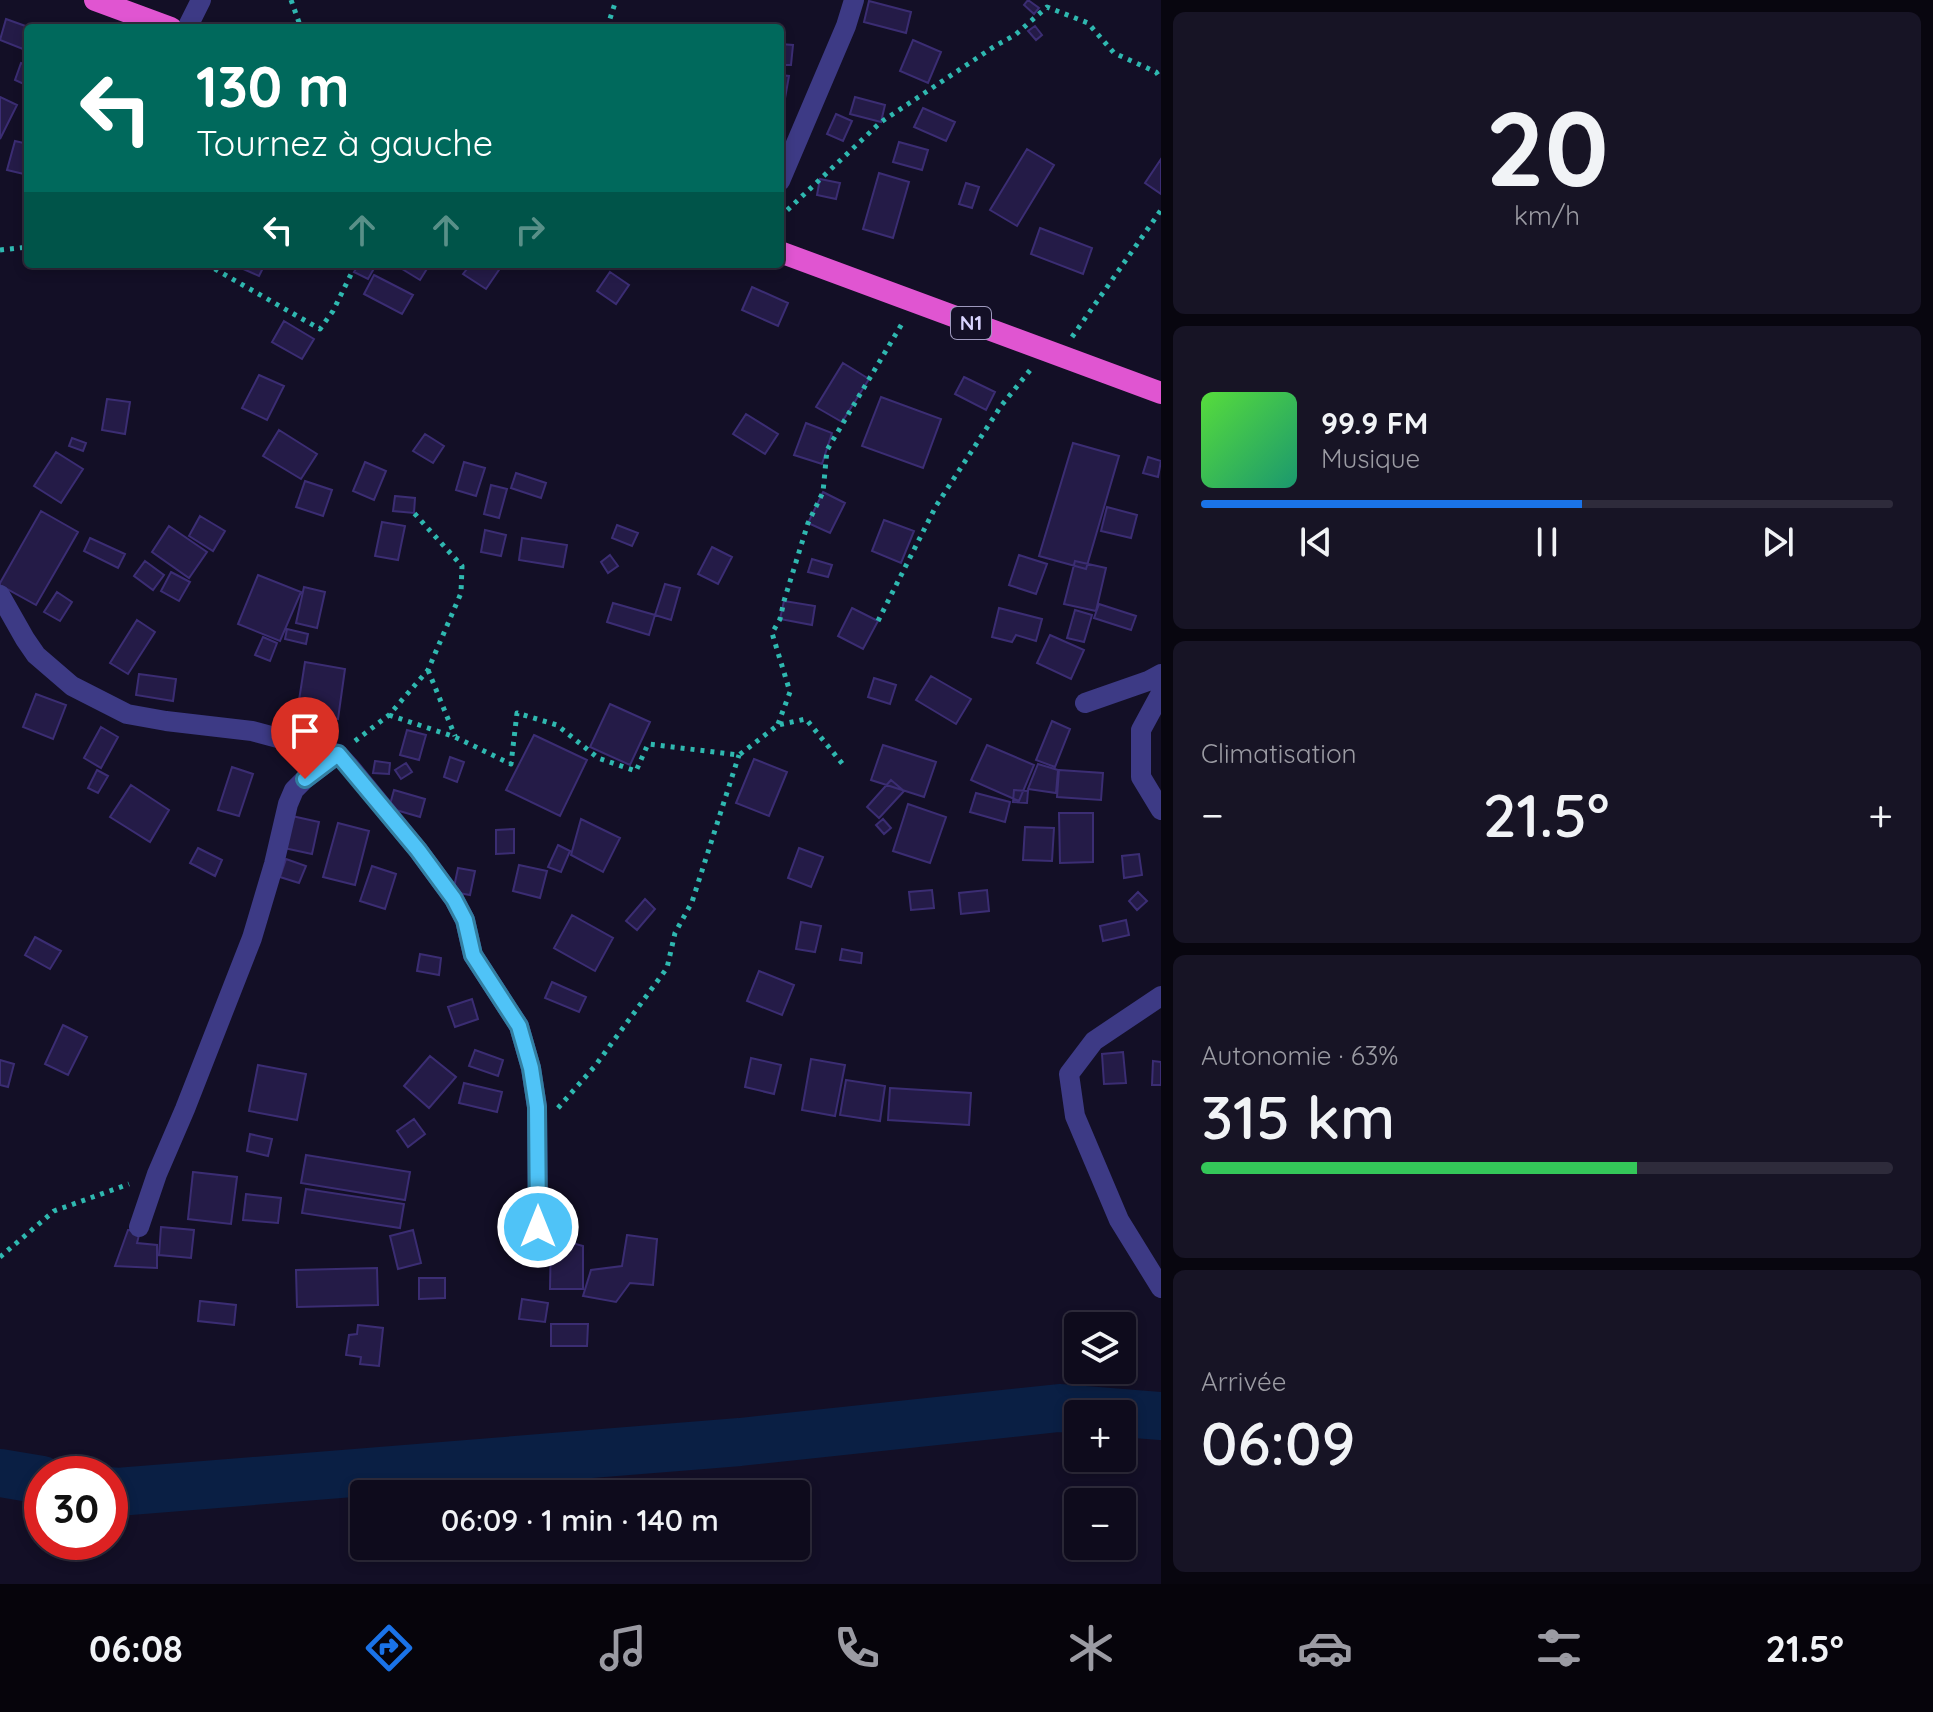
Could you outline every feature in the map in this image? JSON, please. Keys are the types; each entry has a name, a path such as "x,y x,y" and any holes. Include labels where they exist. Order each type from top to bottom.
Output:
{"highway":[{"path":"95,0 160,24"},
{"name":"N1","path":"784,254 1161,393"}],"street":[{"path":"189,24 201,0"},
{"path":"784,172 846,26 854,0"},
{"path":"0,595 36,655 72,686 127,714 252,731 338,754 418,850 454,899 465,920 473,955 519,1026 531,1068 537,1107 538,1227"},
{"path":"1085,703 1161,674"},
{"path":"1161,693 1141,730 1141,777 1161,810"},
{"path":"139,1227 157,1174 252,938 288,804 294,790 305,779 338,754"},
{"path":"1161,996 1094,1041 1069,1074 1075,1116 1119,1220 1161,1288"}],"path":[{"path":"291,0 300,24"},
{"path":"608,24 616,0"},
{"path":"784,213 881,122 1015,35 1047,7 1088,23 1114,53 1156,72 1161,79"},
{"path":"878,621 936,506 1001,406 1053,352 1161,210"},
{"path":"0,250 24,247"},
{"path":"213,268 320,329 333,311 354,268"},
{"path":"778,725 790,692 772,633 780,619 808,523 823,492 827,450 914,303"},
{"path":"338,754 389,715 428,670 461,593 462,566 414,513"},
{"path":"428,670 455,737"},
{"path":"389,715 455,737 511,764 517,713 557,725 598,758 636,771 648,744 739,755"},
{"path":"537,1131 595,1066 667,968 675,933 692,902 739,755 778,725 806,719 845,767"},
{"path":"0,1257 54,1211 157,1174"}],"building":[{"path":"1028,0 1039,8 1034,14 1024,5"},
{"path":"869,1 911,12 906,33 864,22"},
{"path":"6,19 24,25 24,49 0,40"},
{"path":"1035,26 1042,35 1036,40 1028,31"},
{"path":"913,40 941,52 928,83 900,71"},
{"path":"784,44 793,45 791,65 784,65"},
{"path":"21,63 24,64 24,84 15,80"},
{"path":"784,75 789,76 784,104"},
{"path":"0,97 17,105 0,139"},
{"path":"855,97 885,105 881,122 850,114"},
{"path":"923,108 955,122 946,141 914,127"},
{"path":"836,114 852,121 843,141 827,134"},
{"path":"15,141 24,143 24,174 7,170"},
{"path":"899,142 928,150 922,170 893,162"},
{"path":"1027,149 1054,165 1017,226 990,210"},
{"path":"1161,159 1161,194 1145,183"},
{"path":"879,173 909,182 893,238 863,229"},
{"path":"820,179 840,183 836,199 817,195"},
{"path":"966,183 979,187 972,208 959,204"},
{"path":"1040,228 1092,248 1083,274 1031,254"},
{"path":"241,268 263,268 259,276"},
{"path":"356,268 374,268 368,279 354,272"},
{"path":"400,268 428,268 420,280"},
{"path":"468,268 500,268 486,289 463,274"},
{"path":"610,272 629,285 616,304 597,291"},
{"path":"374,275 413,295 402,314 364,294"},
{"path":"752,287 788,303 778,326 742,310"},
{"path":"284,321 314,339 302,359 272,342"},
{"path":"843,363 869,379 842,422 816,407"},
{"path":"259,375 284,386 267,420 242,408"},
{"path":"964,377 995,392 986,410 955,394"},
{"path":"881,397 941,419 923,468 862,446"},
{"path":"107,399 130,402 125,434 102,430"},
{"path":"746,414 778,434 765,454 733,434"},
{"path":"806,423 832,433 822,464 794,455"},
{"path":"279,430 317,454 301,479 263,456"},
{"path":"425,434 444,446 433,463 413,451"},
{"path":"72,438 86,443 83,451 69,446"},
{"path":"1073,443 1119,456 1086,569 1039,556"},
{"path":"56,452 83,469 61,503 34,486"},
{"path":"1148,457 1161,461 1158,477 1143,473"},
{"path":"365,462 386,471 374,500 353,491"},
{"path":"464,462 485,468 476,496 456,490"},
{"path":"516,473 546,483 541,498 511,488"},
{"path":"305,481 332,490 323,516 296,507"},
{"path":"491,485 507,489 499,518 484,514"},
{"path":"823,492 845,503 830,533 808,523"},
{"path":"395,496 415,498 414,513 393,511"},
{"path":"1107,507 1137,515 1131,538 1101,531"},
{"path":"41,511 78,532 36,605 0,583"},
{"path":"200,516 225,531 213,551 189,536"},
{"path":"884,520 914,531 901,563 872,551"},
{"path":"382,522 405,526 398,560 375,556"},
{"path":"617,525 638,533 632,546 612,538"},
{"path":"169,526 207,552 189,578 152,552"},
{"path":"485,530 506,535 501,556 481,552"},
{"path":"90,538 125,554 118,568 84,551"},
{"path":"522,538 567,545 563,567 519,560"},
{"path":"712,547 732,557 718,584 698,574"},
{"path":"610,555 618,566 608,573 601,562"},
{"path":"1019,555 1047,564 1036,594 1009,585"},
{"path":"812,559 832,565 828,577 808,572"},
{"path":"145,561 164,575 153,590 134,576"},
{"path":"1075,561 1106,568 1096,611 1064,604"},
{"path":"171,572 190,582 179,601 161,591"},
{"path":"258,575 301,592 280,641 238,624"},
{"path":"665,584 680,588 671,620 655,615"},
{"path":"304,587 325,592 317,628 296,623"},
{"path":"57,592 72,602 60,621 44,612"},
{"path":"784,601 815,606 812,625 780,619"},
{"path":"613,603 655,615 649,635 607,622"},
{"path":"1099,604 1136,616 1131,630 1094,618"},
{"path":"852,608 878,621 863,649 838,636"},
{"path":"999,608 1042,619 1036,641 1016,635 1012,642 992,637"},
{"path":"1075,610 1092,615 1084,642 1067,638"},
{"path":"137,620 155,632 128,674 110,663"},
{"path":"287,629 308,634 306,644 285,639"},
{"path":"1050,635 1084,650 1071,679 1037,663"},
{"path":"263,637 277,643 270,661 255,655"},
{"path":"305,662 345,669 338,719 297,713"},
{"path":"139,674 176,679 173,701 136,695"},
{"path":"931,676 971,699 956,724 916,700"},
{"path":"874,678 896,685 890,704 868,697"},
{"path":"36,694 66,705 53,739 23,727"},
{"path":"610,704 650,722 630,765 590,747"},
{"path":"1052,721 1070,729 1055,767 1036,760"},
{"path":"101,727 118,737 101,768 84,758"},
{"path":"407,730 426,735 419,760 400,755"},
{"path":"534,735 587,760 560,816 506,790"},
{"path":"883,745 936,762 924,797 871,780"},
{"path":"987,745 1034,765 1019,801 971,780"},
{"path":"450,757 464,762 457,782 444,777"},
{"path":"754,759 787,772 769,816 736,803"},
{"path":"375,761 390,763 389,774 373,773"},
{"path":"406,763 412,772 401,779 395,770"},
{"path":"1038,764 1058,770 1056,793 1028,789"},
{"path":"232,767 253,774 239,816 218,810"},
{"path":"97,770 108,776 98,793 88,788"},
{"path":"1059,770 1103,773 1101,800 1057,797"},
{"path":"891,780 904,791 879,818 867,807"},
{"path":"131,785 169,810 150,842 110,817"},
{"path":"394,790 425,799 420,817 389,808"},
{"path":"1014,790 1028,791 1027,803 1013,802"},
{"path":"976,793 1010,802 1005,822 970,812"},
{"path":"908,804 946,817 930,863 893,851"},
{"path":"1059,813 1093,813 1093,862 1060,863"},
{"path":"292,816 319,822 312,854 284,848"},
{"path":"581,819 620,838 603,872 571,855"},
{"path":"883,819 891,828 884,834 876,825"},
{"path":"338,823 369,831 355,885 323,877"},
{"path":"1025,827 1054,828 1052,861 1023,860"},
{"path":"514,829 514,853 496,854 496,830"},
{"path":"558,845 570,851 561,872 548,867"},
{"path":"198,848 222,860 215,876 190,863"},
{"path":"799,848 823,857 811,887 788,878"},
{"path":"1139,854 1142,875 1124,878 1122,856"},
{"path":"286,859 306,866 299,883 280,877"},
{"path":"519,865 547,871 540,898 513,891"},
{"path":"372,866 396,874 385,909 360,901"},
{"path":"458,868 475,871 470,895 453,892"},
{"path":"932,890 934,908 911,910 909,892"},
{"path":"987,890 989,911 961,914 959,893"},
{"path":"1138,892 1147,901 1137,910 1129,901"},
{"path":"645,899 655,909 637,930 626,921"},
{"path":"572,915 613,938 595,971 554,948"},
{"path":"1126,920 1129,935 1103,941 1100,926"},
{"path":"801,922 821,926 815,952 796,949"},
{"path":"35,937 61,951 50,969 25,955"},
{"path":"842,949 862,953 861,963 840,960"},
{"path":"420,954 441,958 439,975 417,971"},
{"path":"759,971 794,985 782,1015 747,1001"},
{"path":"552,982 586,997 579,1012 545,998"},
{"path":"472,999 478,1019 455,1027 448,1007"},
{"path":"63,1025 87,1037 68,1075 45,1064"},
{"path":"475,1050 503,1060 498,1076 469,1066"},
{"path":"1123,1052 1126,1083 1104,1084 1102,1054"},
{"path":"430,1056 456,1077 429,1108 404,1086"},
{"path":"751,1058 781,1065 774,1094 745,1087"},
{"path":"811,1059 845,1065 835,1116 802,1110"},
{"path":"0,1060 14,1064 8,1087 0,1085"},
{"path":"1153,1061 1161,1062 1161,1085 1152,1085"},
{"path":"258,1065 306,1074 297,1120 249,1111"},
{"path":"846,1080 885,1086 880,1121 840,1115"},
{"path":"464,1083 502,1092 497,1112 459,1103"},
{"path":"890,1088 971,1093 969,1125 888,1120"},
{"path":"414,1119 425,1134 408,1147 397,1131"},
{"path":"250,1134 272,1139 268,1156 247,1151"},
{"path":"306,1155 410,1172 405,1200 301,1183"},
{"path":"193,1172 237,1177 231,1224 188,1219"},
{"path":"306,1189 404,1204 400,1228 302,1213"},
{"path":"246,1194 281,1198 278,1223 243,1220"},
{"path":"161,1227 194,1230 191,1258 159,1255"},
{"path":"128,1230 140,1231 137,1243 157,1245 157,1268 115,1266"},
{"path":"413,1230 421,1263 398,1269 390,1236"},
{"path":"627,1235 657,1239 653,1285 630,1283 616,1302 583,1296 591,1270 622,1266"},
{"path":"551,1237 583,1246 583,1289 550,1289"},
{"path":"377,1268 378,1305 297,1307 296,1270"},
{"path":"419,1278 445,1278 445,1298 419,1299"},
{"path":"522,1299 548,1303 545,1322 519,1319"},
{"path":"200,1301 236,1305 234,1325 198,1321"},
{"path":"551,1324 588,1324 587,1346 551,1346"},
{"path":"358,1325 383,1328 379,1366 360,1364 361,1357 346,1355 349,1335 357,1334"}],"waterway":[{"path":"128,1491 740,1442 1059,1408 1161,1416"},
{"path":"0,1473 24,1477"}],"route":[{"path":"305,779 338,754 418,850 454,899 465,920 473,955 519,1026 526,1046 537,1107 538,1227"}]}
